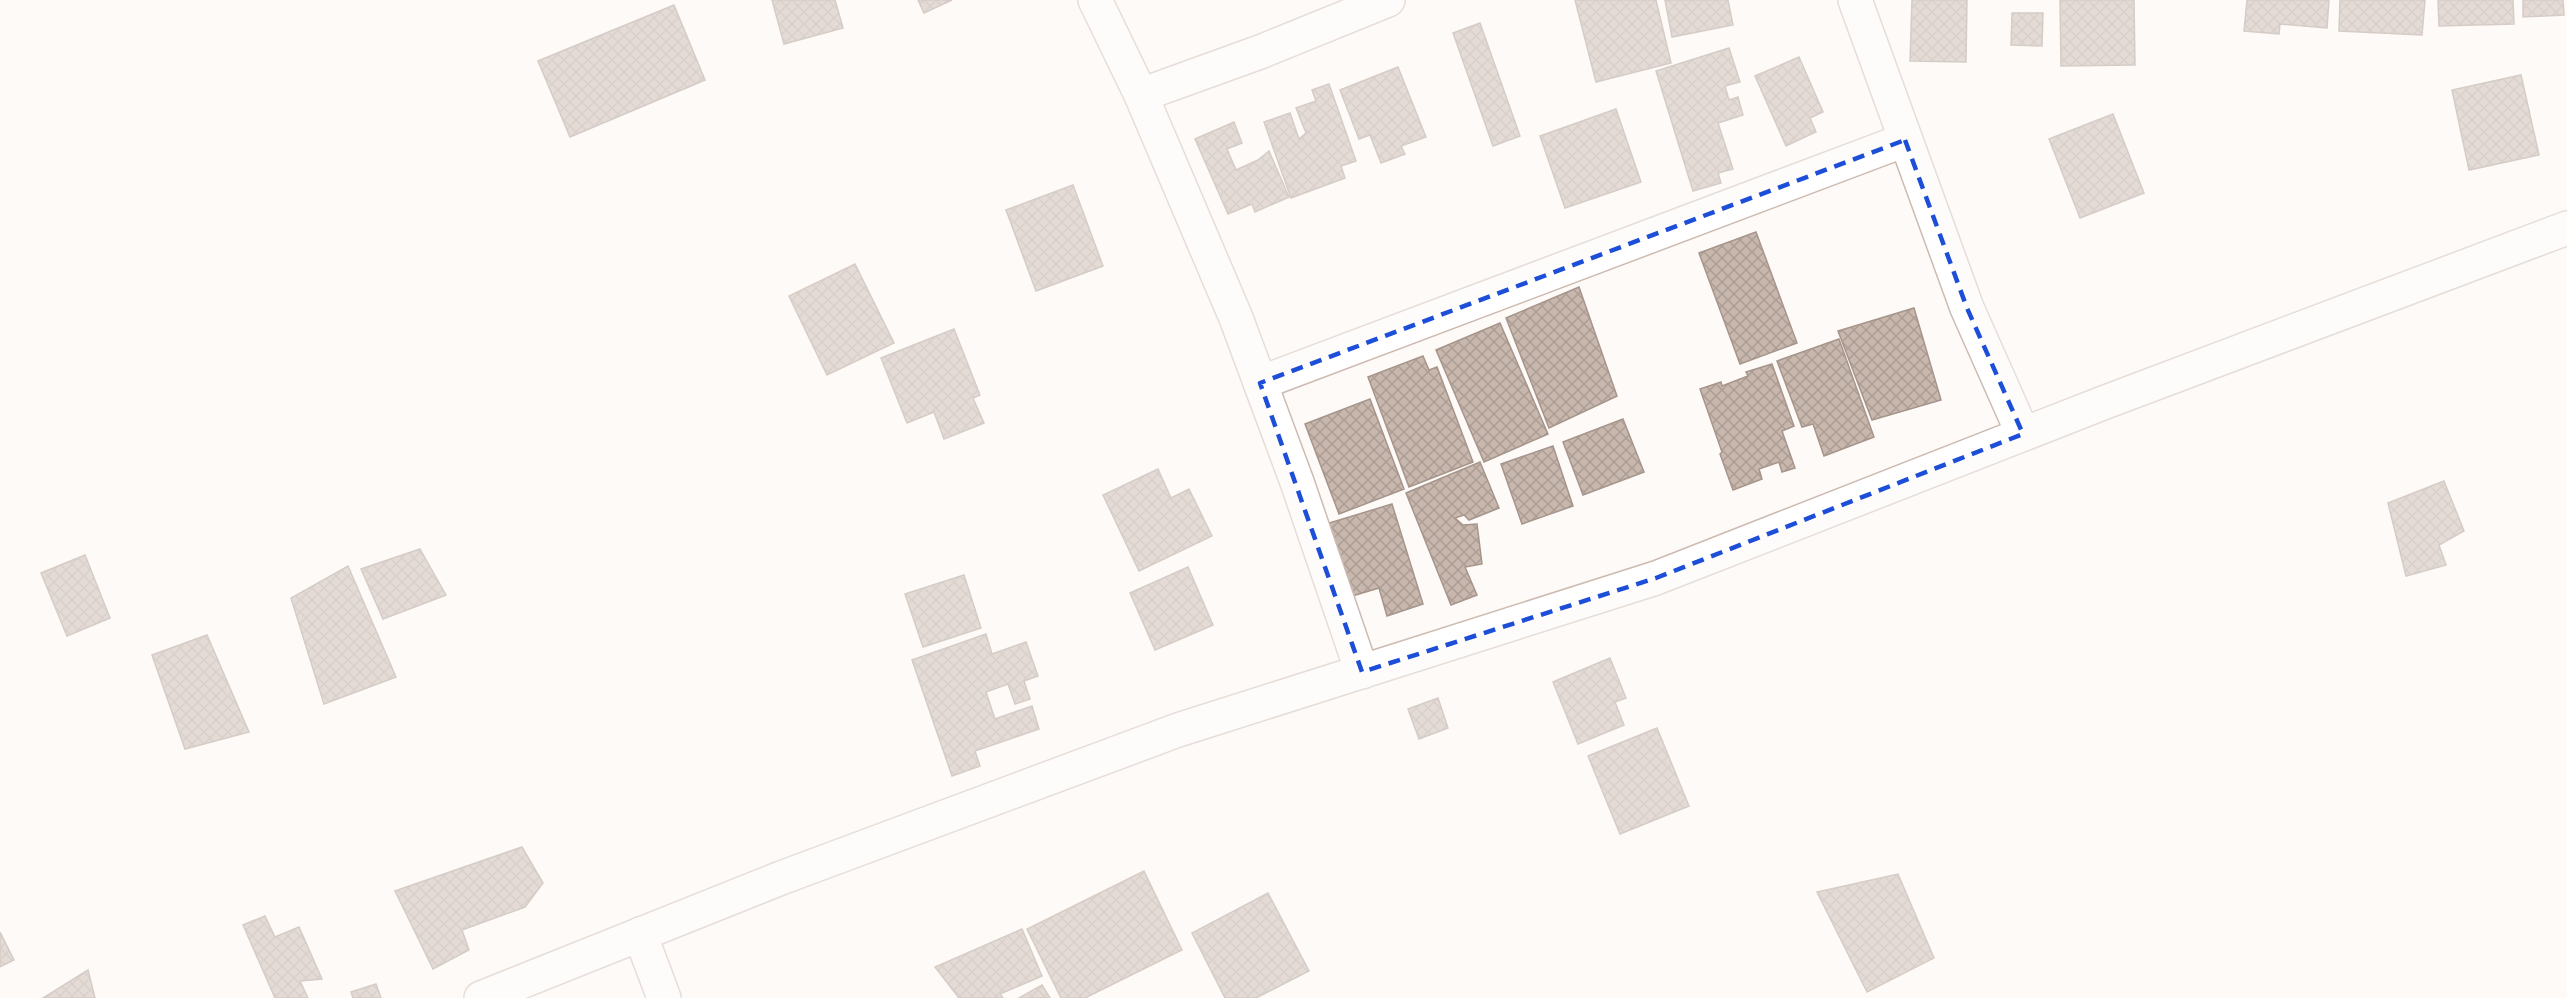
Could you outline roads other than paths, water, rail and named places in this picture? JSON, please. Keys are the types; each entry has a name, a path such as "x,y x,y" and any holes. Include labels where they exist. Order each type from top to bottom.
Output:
{"street":[{"path":"1095,0 1141,96 1236,318 1362,672"},
{"path":"1141,96 1260,52 1388,0"},
{"path":"1855,0 1967,308 2023,434"},
{"path":"1260,383 1905,140"},
{"path":"481,998 781,878 1178,730 1656,578 2023,434 2567,228"},
{"path":"640,934 664,998"}]}
